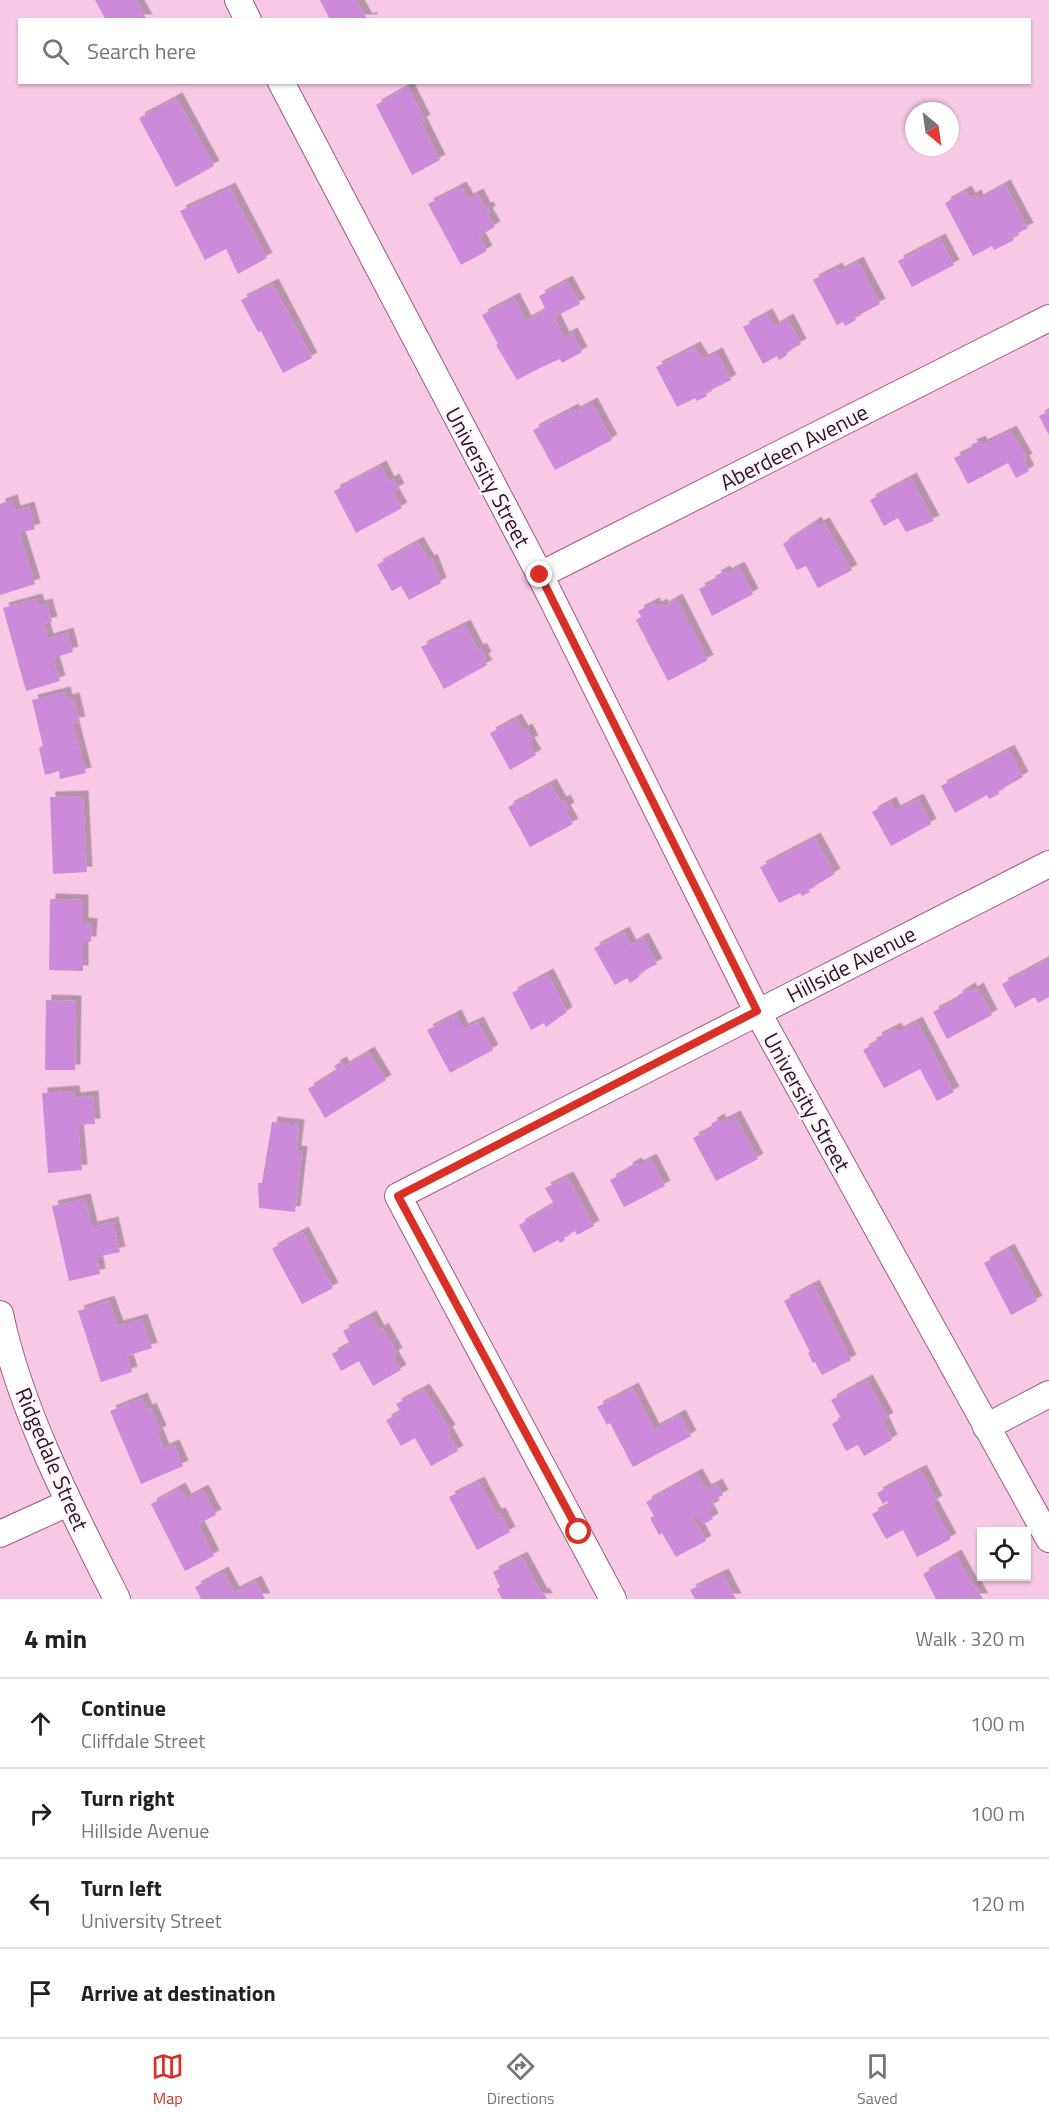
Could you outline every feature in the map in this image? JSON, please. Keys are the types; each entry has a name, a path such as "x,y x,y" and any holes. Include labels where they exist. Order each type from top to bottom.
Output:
{"street":[{"path":"238,0 247,18"},
{"name":"University Street","path":"282,84 540,575 757,1011 1049,1539"},
{"name":"Aberdeen Avenue","path":"540,575 1049,318"},
{"name":"Hillside Avenue","path":"613,1599 398,1196 1049,864"},
{"name":"Ridgedale Street","path":"0,1314 8,1354 68,1503 117,1599"},
{"path":"986,1427 1049,1394"},
{"path":"0,1534 68,1503"}],"building":[{"path":"95,0 136,0 146,18 105,18"},
{"path":"320,0 356,0 366,18 329,18"},
{"path":"408,87 425,120 421,122 440,160 412,175 376,105"},
{"path":"177,98 214,166 176,187 139,118"},
{"path":"1005,185 1028,228 1012,236 1014,240 994,250 992,246 973,256 945,203 966,191 970,198 976,195 978,200"},
{"path":"461,187 468,199 478,194 485,208 488,207 490,211 487,213 495,227 479,236 487,251 461,265 428,204"},
{"path":"230,188 267,258 238,274 226,249 205,260 180,211"},
{"path":"940,239 954,265 912,287 898,261"},
{"path":"858,262 880,304 855,317 856,320 845,326 843,322 837,325 813,280 837,268 839,272"},
{"path":"567,281 580,304 554,317 564,337 572,333 582,352 562,363 560,359 517,380 496,345 498,344 482,315 514,298 526,321 546,310 539,296"},
{"path":"273,284 312,358 283,373 261,331 258,332 241,300"},
{"path":"767,314 774,327 788,319 801,344 786,352 787,355 779,360 777,356 763,364 743,327"},
{"path":"695,347 703,360 717,353 731,380 705,393 707,396 697,401 695,398 677,407 656,367"},
{"path":"592,403 612,440 555,470 533,430 573,409 575,412"},
{"path":"1049,411 1049,435 1039,416"},
{"path":"1011,431 1027,459 1024,461 1029,471 1016,478 1008,463 968,484 954,458 973,449 971,445 980,441 982,445"},
{"path":"381,466 389,482 394,479 399,489 393,492 402,508 356,533 334,491"},
{"path":"911,478 934,521 906,532 898,518 884,526 870,500"},
{"path":"12,500 15,511 29,507 35,529 19,533 35,584 0,595 0,504"},
{"path":"816,522 818,526 824,523 852,570 818,588 806,566 797,570 783,544"},
{"path":"418,542 429,561 432,559 441,583 409,600 401,586 392,591 377,565"},
{"path":"739,567 753,594 712,616 699,589 717,580 715,576 725,571 726,574"},
{"path":"37,599 39,606 47,604 52,622 44,624 48,639 68,633 73,652 53,658 60,681 26,691 3,608"},
{"path":"677,599 708,660 668,681 636,620 641,617 638,611 654,603 656,607 662,604 663,607"},
{"path":"465,625 478,650 481,648 486,657 483,659 487,665 444,689 421,647"},
{"path":"65,692 67,700 74,698 80,722 73,723 86,773 60,779 59,771 45,775 39,748 43,746 32,700"},
{"path":"516,719 523,731 527,729 533,741 529,743 536,755 510,770 490,733"},
{"path":"1009,750 1023,777 998,791 999,794 989,799 987,795 955,813 941,786"},
{"path":"551,784 561,802 565,800 569,808 565,810 573,824 530,847 508,807"},
{"path":"83,796 87,872 53,874 50,797"},
{"path":"918,799 931,824 891,846 872,812 891,802 895,811"},
{"path":"815,838 835,874 809,889 810,892 802,896 800,893 779,903 760,867"},
{"path":"50,899 83,900 83,923 92,924 91,942 83,942 83,971 49,970"},
{"path":"624,932 631,945 643,938 657,964 638,974 639,977 630,983 627,978 615,985 594,948"},
{"path":"1049,959 1049,997 1038,1003 1035,997 1015,1008 1002,984"},
{"path":"548,974 567,1012 546,1027 544,1023 531,1030 512,993"},
{"path":"970,988 972,992 978,988 992,1015 947,1039 933,1012 958,999 957,996"},
{"path":"46,1000 76,1001 75,1070 45,1070"},
{"path":"456,1015 463,1029 478,1022 493,1050 450,1073 427,1030"},
{"path":"917,1022 954,1092 937,1101 920,1069 884,1088 863,1050 878,1042 876,1038 896,1028 898,1032"},
{"path":"369,1052 386,1080 325,1118 308,1089 337,1071 334,1066 341,1062 344,1067"},
{"path":"74,1091 75,1098 93,1096 95,1124 78,1125 82,1170 48,1173 42,1093"},
{"path":"735,1116 758,1159 716,1181 693,1138 713,1128 711,1124 719,1119 721,1123"},
{"path":"272,1122 299,1125 296,1151 302,1152 295,1212 259,1208 258,1183 262,1183"},
{"path":"651,1159 665,1186 624,1207 610,1180 636,1163 638,1166"},
{"path":"568,1177 594,1226 577,1235 575,1231 564,1237 565,1240 560,1243 558,1240 534,1253 519,1225 554,1204 545,1188"},
{"path":"85,1199 92,1227 113,1222 120,1252 97,1257 100,1274 69,1281 52,1206"},
{"path":"303,1232 333,1288 302,1304 272,1249"},
{"path":"1009,1249 1037,1301 1011,1315 984,1263"},
{"path":"814,1285 851,1360 822,1375 815,1362 813,1363 808,1353 810,1352 784,1301"},
{"path":"109,1301 118,1326 142,1319 152,1348 127,1356 132,1372 101,1382 78,1311"},
{"path":"371,1316 379,1331 383,1328 397,1353 393,1356 401,1370 373,1386 359,1361 341,1371 332,1354 350,1344 343,1331"},
{"path":"867,1380 888,1418 883,1421 892,1440 864,1456 858,1445 846,1451 832,1424 841,1418 831,1400"},
{"path":"633,1388 654,1429 680,1415 691,1436 633,1467 610,1423 607,1425 597,1407"},
{"path":"424,1389 450,1430 447,1432 458,1451 431,1466 415,1438 401,1446 386,1420 401,1412 396,1404"},
{"path":"142,1398 147,1410 151,1408 161,1431 157,1433 164,1449 174,1445 183,1466 141,1484 110,1411"},
{"path":"921,1470 937,1501 932,1504 951,1539 917,1557 903,1530 886,1539 872,1514 889,1505 887,1501 883,1504 877,1493"},
{"path":"697,1474 706,1490 717,1484 723,1495 712,1501 714,1506 708,1509 713,1519 702,1525 697,1515 693,1517 706,1541 676,1557 662,1533 659,1535 650,1518 654,1516 646,1502"},
{"path":"479,1482 496,1514 500,1513 510,1532 477,1550 449,1497"},
{"path":"180,1488 186,1499 203,1490 216,1515 198,1524 214,1556 185,1571 151,1504"},
{"path":"956,1555 983,1599 936,1599 923,1574"},
{"path":"522,1557 547,1599 502,1599 497,1589 500,1587 493,1572"},
{"path":"223,1572 234,1592 256,1581 265,1599 201,1599 195,1587"},
{"path":"723,1574 736,1599 695,1599 690,1590"}],"route":[{"path":"540,575 757,1011 398,1196 579,1532"}]}
